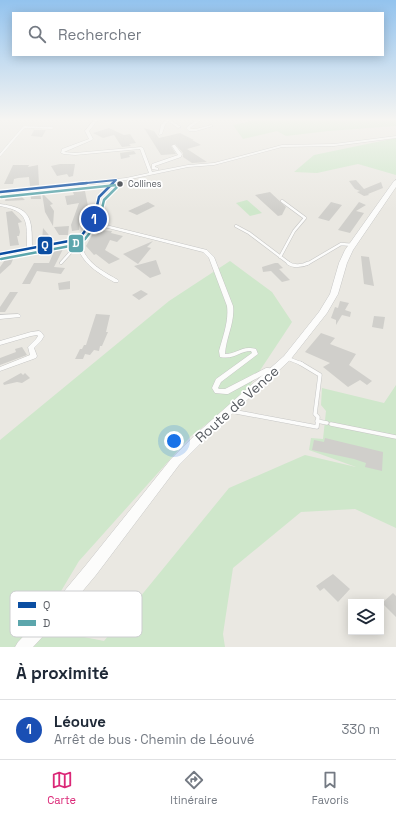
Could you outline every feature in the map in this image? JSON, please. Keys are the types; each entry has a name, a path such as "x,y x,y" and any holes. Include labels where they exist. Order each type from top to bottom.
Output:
{"main road":[{"name":"Route de Vence","path":"73,591 175,462 287,358 323,313 334,294 343,263 353,245 396,182"},
{"name":"Route de Vence","path":"23,647 32,637"}],"street":[{"path":"63,150 62,152 64,153 75,154 117,150"},
{"path":"142,150 151,174"},
{"path":"166,170 155,169 152,166 180,156 177,150"},
{"path":"0,192 116,180 188,166 214,164 266,150"},
{"path":"0,254 29,248 77,242 92,223 99,197 116,180"},
{"path":"0,205 15,208 25,214 29,224 29,248"},
{"path":"92,223 198,249 205,251 211,257 230,306 231,313 222,355 227,357 234,356 240,352 250,349 254,350 255,354 218,381 214,388 217,391 226,392 263,372 268,370 274,371"},
{"path":"77,242 83,257 90,265 116,281"},
{"path":"0,317 18,316"},
{"path":"0,343 31,334 39,333 41,336 39,340 31,347 34,356 0,369"}],"lane":[{"path":"280,257 299,223 305,218 282,201"},
{"path":"236,226 249,233 291,265 305,265 341,244 353,245"},
{"path":"61,263 77,242"},
{"path":"230,410 316,427 318,418 315,414 320,375 302,364 287,358"},
{"path":"317,421 396,437"}],"green space":[{"path":"337,150 396,150 396,175 358,164 317,173 294,172 314,155"},
{"path":"247,200 262,213 250,216 236,203"},
{"path":"230,261 272,292 292,322 243,396 191,436 79,561 61,591 10,591 10,637 84,637 104,641 107,637 142,637 142,594 229,488 305,455 356,467 309,450 311,438 323,439 326,411 321,405 322,388 384,403 396,385 396,528 355,509 301,512 233,568 223,634 225,647 0,647 0,440 169,301"}],"building":[{"path":"158,150 174,150 176,154 161,155"},
{"path":"181,150 189,150 207,162 192,163 183,157 183,153"},
{"path":"134,151 136,154 129,155 130,157 121,159 120,153"},
{"path":"60,164 75,164 73,176 69,177 67,174 57,176 51,166"},
{"path":"13,165 29,165 28,167 38,165 39,185 30,186 29,177 14,179 13,184 4,184"},
{"path":"356,180 364,189 381,182 383,188 364,196 357,192 360,191 355,189 349,181"},
{"path":"40,191 41,199 31,199 30,192"},
{"path":"85,191 88,206 83,217 80,217 79,230 72,231 71,225 79,203 67,205 65,196 74,195 73,192"},
{"path":"270,192 286,207 282,215 278,216 255,195"},
{"path":"18,193 25,200 5,201 7,194"},
{"path":"42,193 53,204 50,205 54,211 53,226 45,212"},
{"path":"148,202 155,206 137,215 128,211"},
{"path":"331,202 342,205 329,221 318,218"},
{"path":"359,202 366,205 356,211 364,213 350,233 338,230"},
{"path":"12,211 22,222 18,223 20,232 19,236 17,236 19,245 10,246 6,212"},
{"path":"69,226 68,235 59,235 54,227"},
{"path":"43,228 53,240 42,241"},
{"path":"100,230 112,231 111,233 123,236 117,242 110,240 105,250 120,259 109,264 96,254 94,255 86,246 92,235 96,235"},
{"path":"153,241 147,247 151,248 138,264 123,254"},
{"path":"55,249 63,249 54,267 65,268 61,274 37,271 30,284 22,284 34,263 49,263"},
{"path":"361,256 369,257 374,286 364,284"},
{"path":"7,257 14,257 11,264 0,274 0,267"},
{"path":"156,260 161,274 150,278 134,266"},
{"path":"278,263 283,268 279,269 290,280 282,282 271,271 263,272 262,267"},
{"path":"70,281 70,289 59,290 58,283"},
{"path":"141,290 148,294 139,300 132,295"},
{"path":"10,292 18,292 5,312 0,312 0,307"},
{"path":"340,301 349,303 345,310 351,312 350,317 342,315 336,325 336,320 331,318 335,307 338,308"},
{"path":"96,314 110,315 106,332 108,332 102,346 100,346 99,351 94,350 90,355 85,354 83,359 75,359 80,349 86,345"},
{"path":"374,316 385,317 383,329 372,327"},
{"path":"321,333 335,338 330,344 356,354 349,365 372,381 367,385 360,380 348,387 323,367 330,363 305,352"},
{"path":"22,347 27,355 0,365 0,358 16,352 15,349"},
{"path":"21,373 23,375 25,373 30,378 22,383 17,382 4,385 3,383"},
{"path":"325,438 383,452 382,471 365,467 366,463 354,459 312,450 314,440 324,442"},
{"path":"333,574 350,589 338,602 324,588 320,591 316,586"},
{"path":"393,593 396,596 396,617 384,605 384,601"}],"transit line":[{"name":"Q","path":"0,192 116,180"},
{"name":"Q","path":"0,254 69,241 82,235 94,219 99,197 116,180"},
{"name":"D","path":"1,259 70,246 85,239 99,221 104,200 120,184"},
{"name":"D","path":"1,197 117,185"}],"place":[{"name":"Collines","path":"120,184"},
{"name":"Léouve","path":"94,219"}]}
